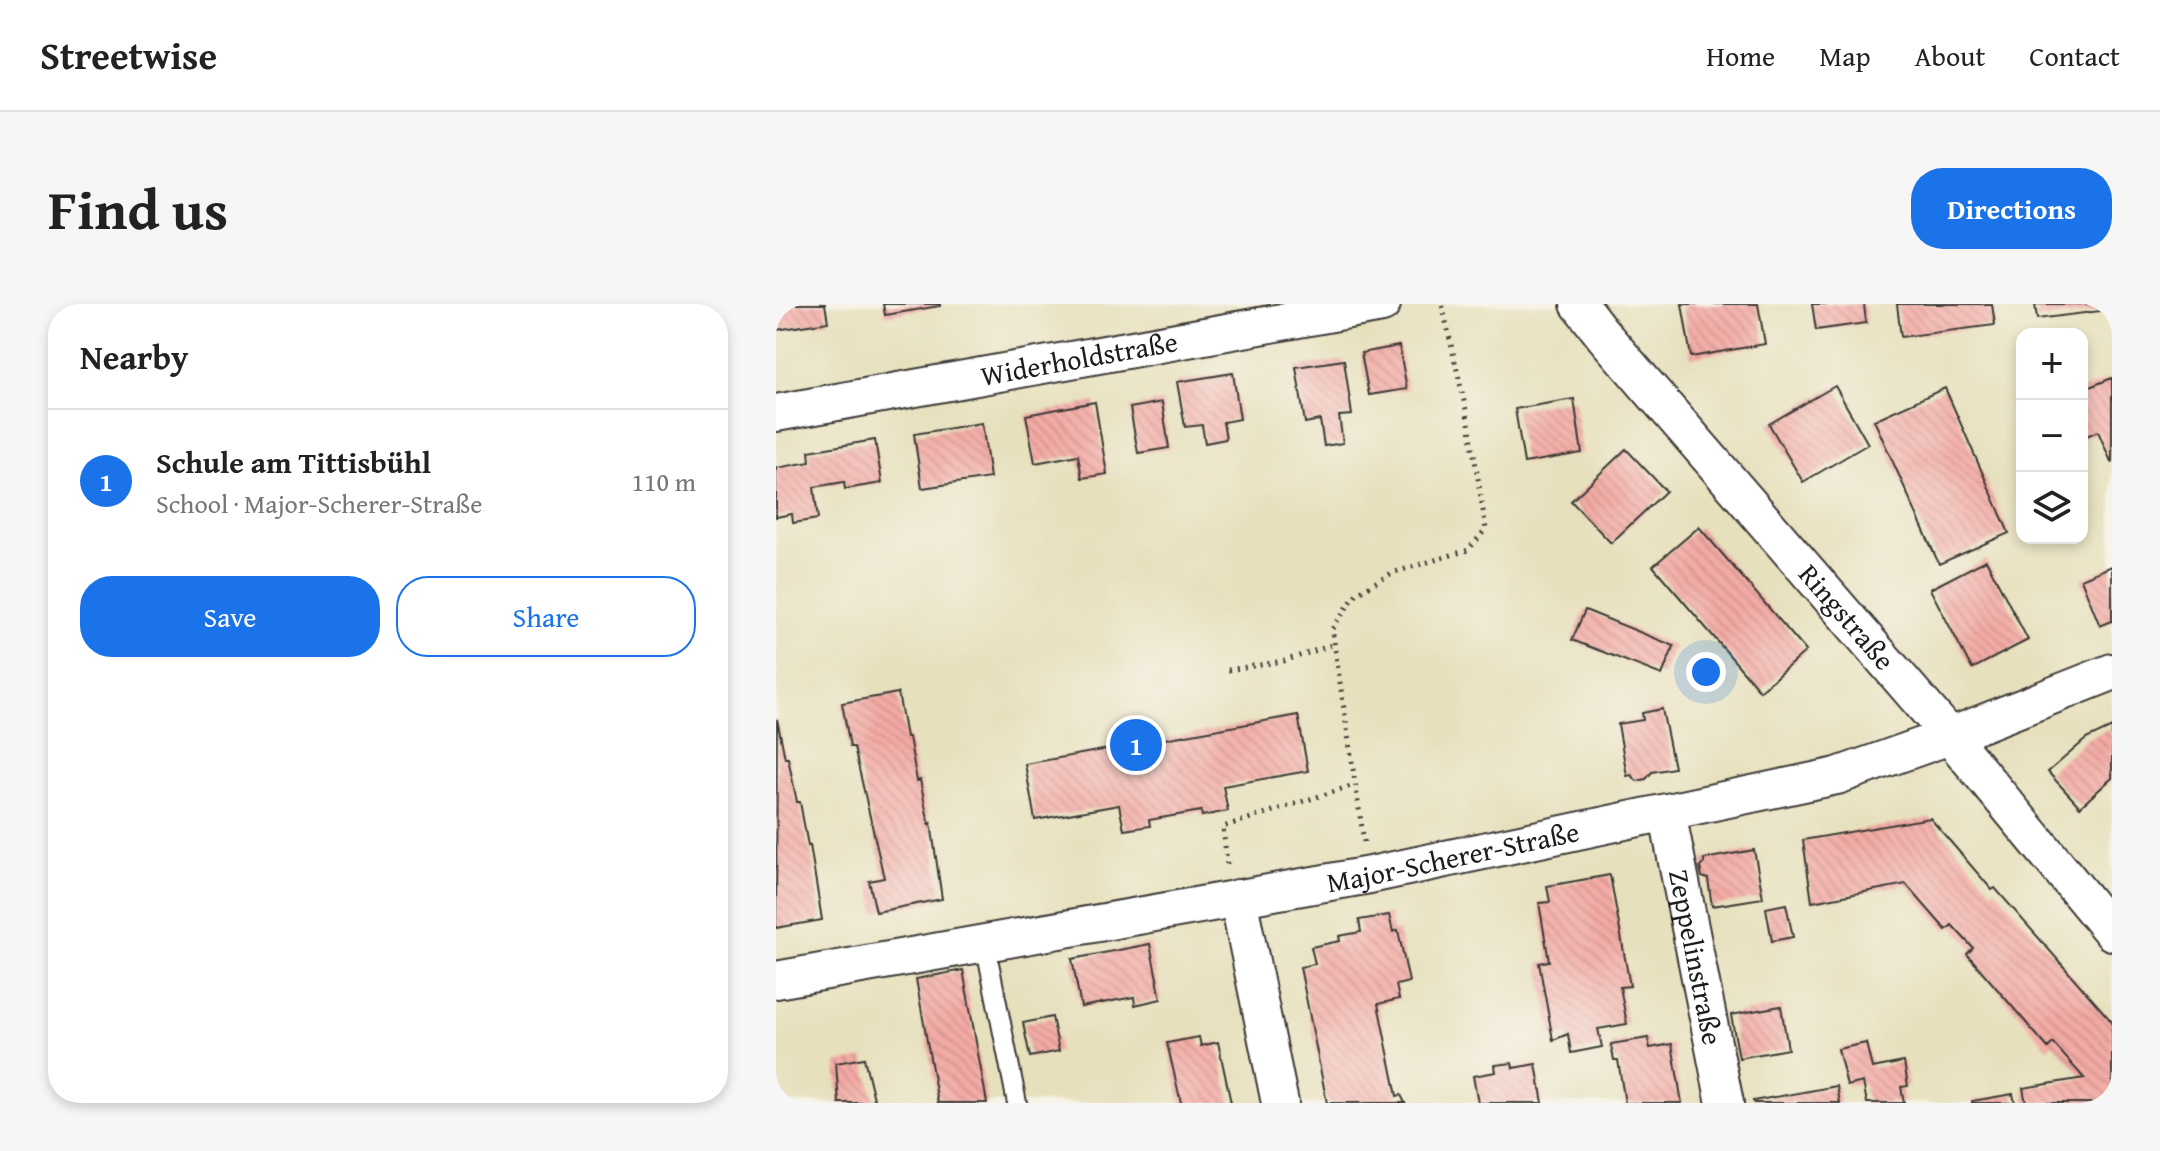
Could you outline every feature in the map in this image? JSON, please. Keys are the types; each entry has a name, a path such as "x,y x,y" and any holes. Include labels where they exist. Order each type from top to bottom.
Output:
{"street":[{"name":"Widerholdstraße","path":"776,413 1382,304"},
{"name":"Ringstraße","path":"1579,304 1950,736 2112,932"},
{"name":"Major-Scherer-Straße","path":"776,980 1370,875 1837,776 1950,736 2112,672"},
{"name":"Zeppelinstraße","path":"1667,812 1725,1103"},
{"path":"1234,899 1280,1103"}],"lane":[{"path":"985,943 1017,1103"}],"path":[{"path":"1370,875 1332,629 1357,593 1392,573 1468,550 1486,529 1469,423 1442,304"},
{"path":"1228,670 1284,661 1335,644"},
{"path":"1234,899 1223,827 1354,785"}],"building":[{"path":"776,304 825,304 828,322 776,330"},
{"path":"883,304 940,304 940,306 885,315"},
{"path":"1682,304 1758,304 1765,344 1691,357"},
{"path":"1812,304 1864,304 1866,323 1816,330"},
{"path":"1897,304 1992,304 1995,325 1901,337"},
{"path":"2035,304 2100,304 2101,311 2037,319"},
{"path":"1399,346 1407,389 1369,395 1361,353"},
{"path":"1344,360 1352,415 1339,416 1343,443 1324,446 1320,420 1305,423 1296,367"},
{"path":"1233,373 1240,419 1223,422 1226,439 1205,443 1202,425 1185,427 1177,382"},
{"path":"2112,378 2112,464 2098,431 2088,435 2088,388"},
{"path":"1835,386 1868,444 1803,482 1769,424"},
{"path":"1945,388 2009,533 1939,564 1874,420"},
{"path":"1574,399 1582,453 1524,463 1515,409"},
{"path":"1095,402 1107,474 1082,478 1078,455 1035,463 1026,415"},
{"path":"1162,402 1169,448 1138,453 1130,408"},
{"path":"982,423 990,478 922,488 914,434"},
{"path":"875,440 882,483 845,489 844,482 814,487 818,519 793,523 792,514 776,517 776,468 810,462 809,451"},
{"path":"1626,449 1666,491 1611,543 1571,501"},
{"path":"1699,527 1806,651 1760,691 1653,566"},
{"path":"1986,560 2028,640 1972,669 1930,589"},
{"path":"2112,566 2112,621 2100,626 2081,579"},
{"path":"1585,610 1674,646 1662,675 1572,640"},
{"path":"898,693 917,781 920,780 931,823 942,899 876,912 869,881 884,878 854,747 850,747 842,703"},
{"path":"1662,709 1674,768 1652,772 1646,779 1637,781 1631,775 1627,776 1618,724 1643,720 1642,713"},
{"path":"1298,715 1308,771 1223,786 1228,811 1202,816 1201,811 1149,820 1150,826 1124,830 1119,805 1035,820 1025,764"},
{"path":"777,719 810,845 822,920 776,928"},
{"path":"2112,727 2112,778 2080,807 2048,772 2086,739"},
{"path":"1930,818 2112,1022 2112,1103 2026,1103 2023,1088 2084,1078 2053,1043 2048,1048 1967,954 1973,948 1952,925 1946,930 1906,884 1812,902 1803,840"},
{"path":"1754,850 1763,898 1712,906 1708,879 1702,877 1700,867 1704,859"},
{"path":"1610,875 1630,986 1620,987 1627,1024 1598,1029 1602,1047 1571,1053 1568,1034 1553,1040 1539,963 1549,961 1539,903 1550,902 1547,886"},
{"path":"1786,904 1793,937 1772,941 1766,908"},
{"path":"1389,915 1393,932 1398,930 1409,982 1396,985 1399,999 1378,1004 1397,1096 1401,1095 1405,1103 1327,1103 1300,967 1315,964 1311,947 1340,941 1339,936 1361,932 1359,920"},
{"path":"1150,944 1161,999 1135,1005 1134,997 1081,1007 1072,959"},
{"path":"963,970 987,1103 938,1103 916,979"},
{"path":"1781,1006 1788,1049 1739,1058 1731,1015"},
{"path":"1052,1017 1059,1051 1030,1057 1023,1023"},
{"path":"1199,1037 1201,1046 1218,1042 1231,1103 1181,1103 1167,1043"},
{"path":"1648,1038 1650,1048 1672,1044 1682,1103 1625,1103 1618,1060 1614,1060 1611,1044"},
{"path":"1866,1043 1872,1068 1904,1062 1908,1086 1901,1087 1904,1103 1867,1103 1863,1082 1847,1086 1838,1049"},
{"path":"864,1058 875,1103 839,1103 836,1063"},
{"path":"1512,1063 1513,1068 1536,1064 1543,1103 1478,1103 1473,1076 1496,1072 1495,1065"},
{"path":"1837,1086 1840,1103 1753,1101"},
{"path":"2013,1094 2015,1103 1972,1103 1972,1101"}],"place":[{"name":"Schule am Tittisbühl","path":"1136,745"}]}
